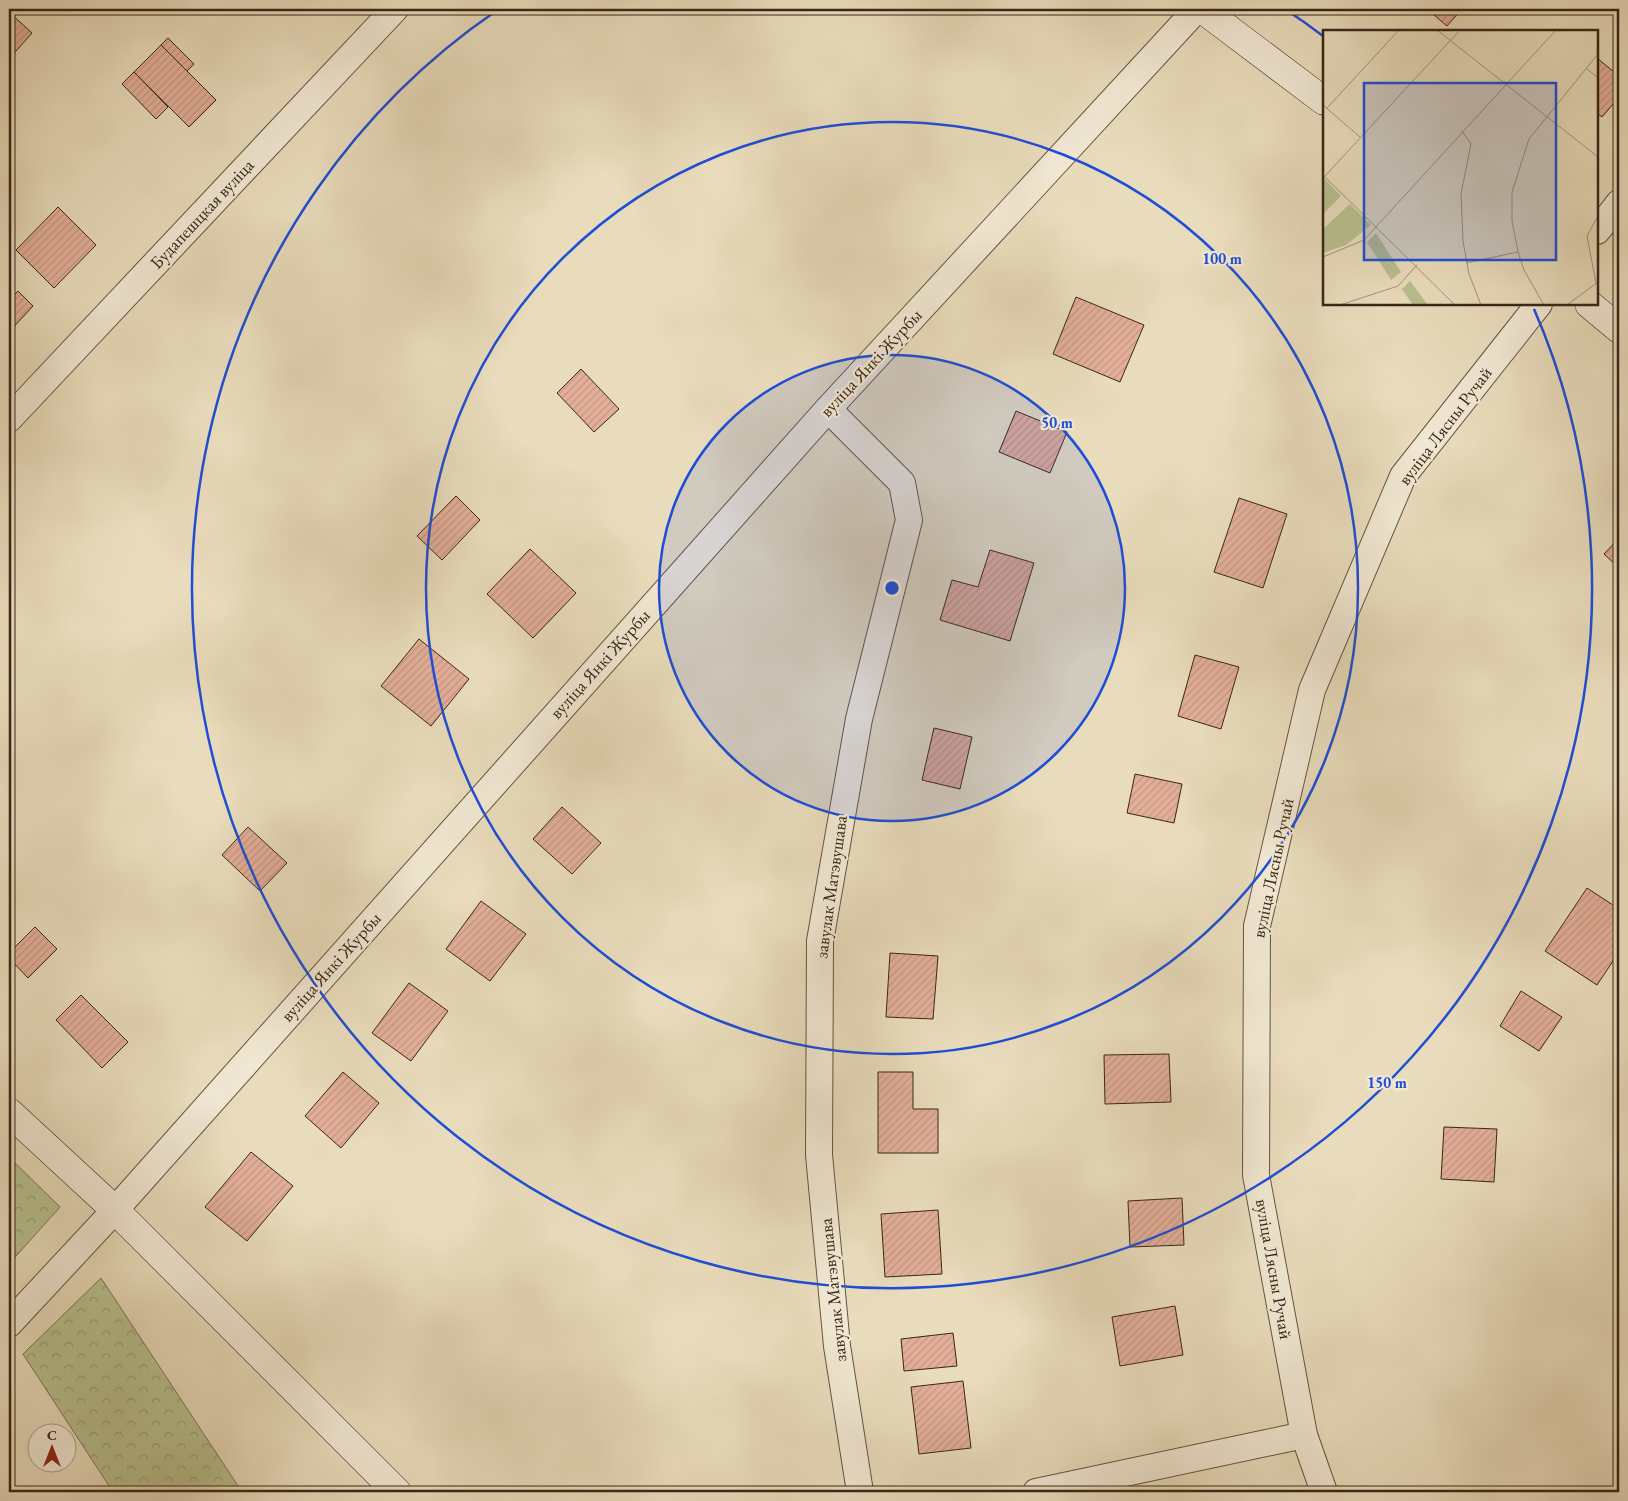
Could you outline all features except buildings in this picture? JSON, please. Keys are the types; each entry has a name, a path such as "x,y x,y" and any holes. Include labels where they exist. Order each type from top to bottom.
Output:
{"main road":[{"path":"1202,9 1323,100"},
{"path":"1590,305 1619,329"},
{"path":"9,1112 115,1210 397,1492"}],"street":[{"name":"Будапешцкая вуліца","path":"9,419 394,9"},
{"name":"вуліца Янкі Журбы","path":"9,1324 115,1210 828,409 1197,9"},
{"path":"1598,230 1619,204"},
{"name":"вуліца Лясны Ручай","path":"1324,1492 1304,1435 1256,1174 1257,926 1312,690 1402,476 1538,305"},
{"name":"завулак Матэвушава","path":"828,409 902,484 909,520 859,719 820,941 819,1155 837,1346 860,1492"},
{"path":"1036,1492 1304,1435"}],"green space":[{"path":"9,1157 60,1207 9,1264"},
{"path":"101,1278 242,1492 113,1492 78,1438 78,1424 69,1424 23,1354"}]}
